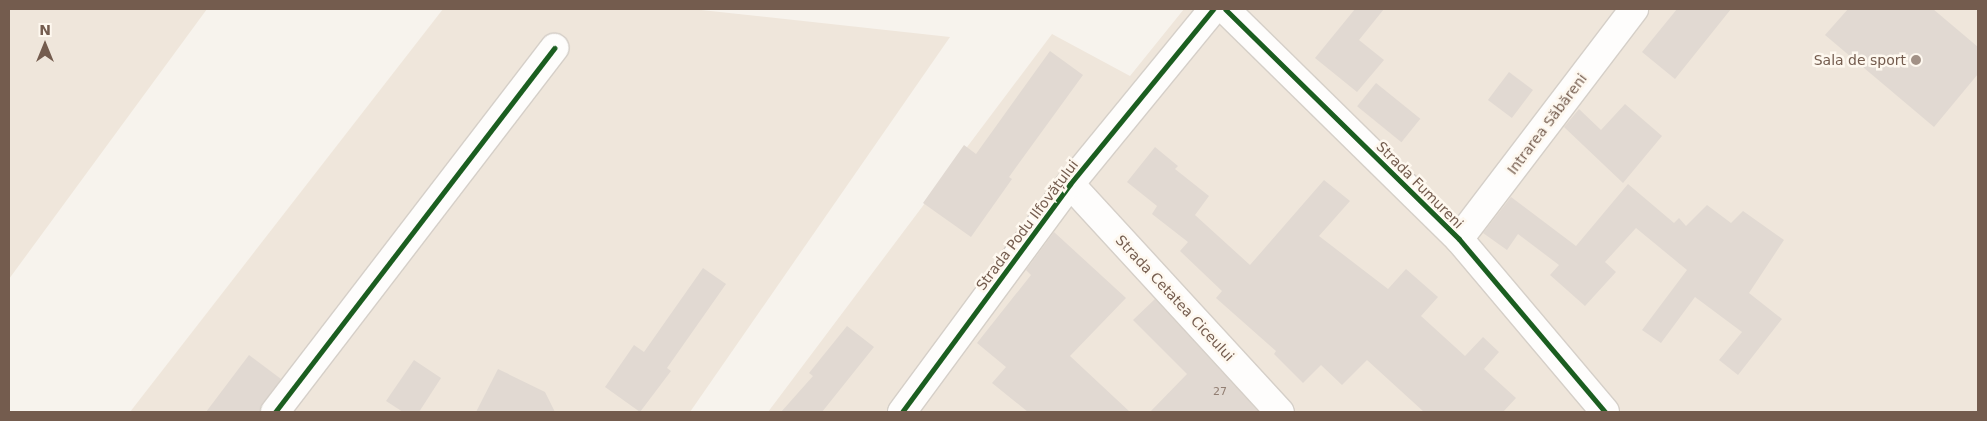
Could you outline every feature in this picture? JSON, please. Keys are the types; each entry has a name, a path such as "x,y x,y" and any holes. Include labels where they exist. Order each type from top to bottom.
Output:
{"street":[{"name":"Strada Podu Ilfovățului","path":"908,410 1070,184 1214,9"},
{"name":"Strada Fumureni","path":"1225,9 1459,239 1605,412"},
{"name":"Intrarea Săbăreni","path":"1459,239 1634,9"},
{"path":"275,412 554,48"},
{"name":"Strada Cetatea Ciceului","path":"1070,184 1280,412"}],"shaded area":[{"path":"9,9 207,9 9,279"},
{"path":"443,9 692,9 950,37 690,412 130,412"},
{"path":"1184,9 1978,9 1978,412 768,412 1052,34 1130,76"}],"building":[{"path":"1355,9 1384,9 1359,40 1384,60 1357,92 1315,58"},
{"path":"1677,9 1731,9 1675,79 1642,52"},
{"name":"Sala de sport","path":"1848,9 1933,9 1978,47 1978,74 1934,127 1825,35"},
{"path":"1050,51 1083,75 1009,177 1012,179 971,237 923,203 964,145 976,154"},
{"path":"1509,72 1533,90 1512,118 1488,100"},
{"path":"1376,83 1420,119 1401,142 1357,106"},
{"path":"1625,104 1662,136 1623,183 1564,127 1579,109 1601,130"},
{"path":"1155,147 1178,166 1175,169 1209,196 1195,215 1250,265 1324,180 1350,201 1319,236 1388,289 1406,269 1438,297 1421,316 1465,356 1483,337 1499,352 1484,369 1516,398 1503,412 1424,412 1367,360 1342,385 1321,365 1303,383 1274,354 1276,351 1216,298 1222,291 1180,251 1188,242 1152,214 1157,206 1127,182"},
{"path":"1628,184 1674,223 1679,218 1686,226 1707,205 1731,223 1743,211 1784,240 1749,293 1782,319 1738,375 1719,360 1742,332 1695,297 1661,343 1642,330 1687,270 1636,228 1605,262 1616,272 1585,306 1550,275 1559,265 1518,234 1507,250 1483,233 1511,197 1576,246"},
{"path":"1054,232 1126,298 1070,356 1130,412 1028,412 992,383 1006,367 977,343 1031,275 1026,270"},
{"path":"703,268 726,284 667,368 671,371 640,412 605,387 634,345 644,352"},
{"path":"1155,299 1259,412 1150,412 1187,374 1133,320"},
{"path":"847,326 874,347 822,412 781,412 813,376 809,373"},
{"path":"249,355 281,379 259,412 206,412"},
{"path":"414,360 441,378 419,412 403,412 386,401"},
{"path":"498,369 545,392 555,412 476,412"}],"cycle path":[{"path":"902,412 1070,184 1213,9"},
{"path":"1225,9 1459,239 1605,412"},
{"path":"275,412 554,48"}],"place":[{"name":"Sala de sport","path":"1916,60"}]}
